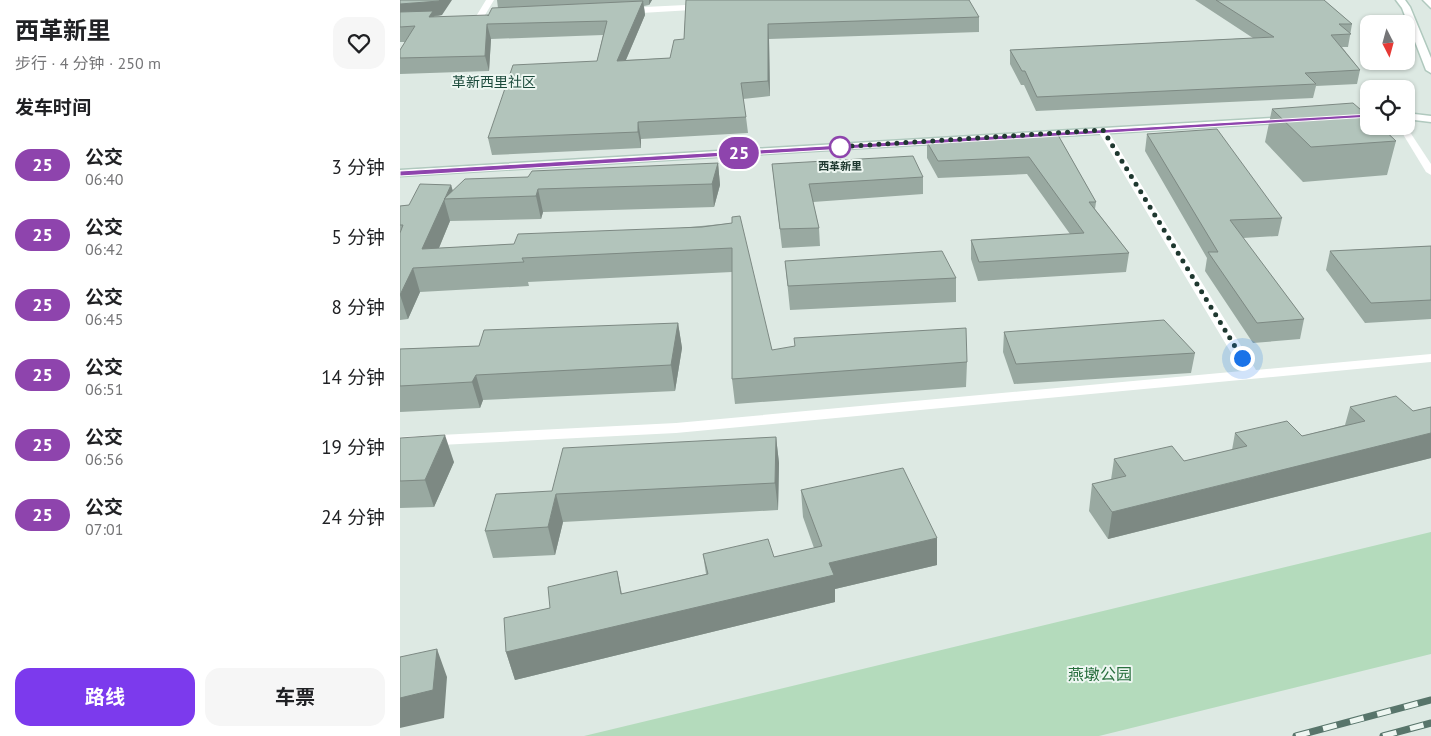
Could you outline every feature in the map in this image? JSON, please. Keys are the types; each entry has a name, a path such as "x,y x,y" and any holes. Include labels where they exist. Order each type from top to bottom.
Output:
{"street":[{"path":"479,18 490,0"},
{"path":"1400,0 1406,7 1431,70"},
{"path":"1427,0 1431,6"},
{"path":"617,11 714,7"},
{"path":"469,18 489,17"},
{"path":"1415,117 1431,119"},
{"path":"400,173 1103,130 1300,120"},
{"path":"1103,130 1252,374"},
{"path":"400,442 676,428 1431,358"}],"lane":[{"path":"1408,135 1431,172"}],"green space":[{"name":"燕墩公园","path":"1431,532 1431,654 1099,736 584,736"}],"building":[{"path":"400,0 440,0 400,4"},
{"path":"686,0 969,0 979,17 768,24 768,81 741,83 746,117 638,122 638,132 488,138 513,65 597,61 607,21 487,24 485,56 400,58 400,50 415,26 400,27 400,12 433,11 429,17 488,16 492,8 643,1 617,61 670,58 674,40 684,39"},
{"path":"1216,0 1324,0 1352,24 1339,24 1351,34 1331,35 1360,70 1305,73 1316,84 1037,97 1025,71 1022,71 1010,50 1274,37"},
{"path":"1353,103 1360,109 1360,135 1390,135 1396,141 1311,147 1272,109"},
{"path":"1217,129 1282,218 1230,220 1304,319 1257,323 1208,252 1218,252 1147,134"},
{"path":"1058,135 1096,202 1089,202 1129,253 979,262 971,240 1084,233 1029,157 938,161 927,142"},
{"path":"913,156 923,177 809,184 819,228 780,229 772,164"},
{"path":"718,163 712,184 538,189 536,196 444,199 465,179 528,177 532,171"},
{"path":"420,184 451,185 422,249 514,244 518,234 702,227 732,223 732,217 740,216 772,350 795,346 794,338 966,328 967,362 732,379 732,248 522,258 524,262 413,268 400,295 400,233 403,225 400,225 400,206 409,205"},
{"path":"1431,246 1431,300 1371,303 1330,251"},
{"path":"942,251 956,278 788,286 785,261"},
{"path":"1164,320 1195,353 1016,364 1004,332"},
{"path":"678,323 671,365 476,375 472,382 400,386 400,349 479,346 484,330"},
{"path":"1396,396 1413,411 1431,407 1431,433 1112,512 1092,484 1126,476 1114,459 1172,446 1184,461 1247,446 1235,433 1287,421 1302,436 1365,421 1350,407"},
{"path":"445,435 425,480 400,481 400,438"},
{"path":"776,437 775,483 556,494 548,527 485,531 496,494 552,491 563,448"},
{"path":"903,468 937,538 829,563 834,575 506,652 504,618 550,608 548,587 617,571 621,594 708,574 703,554 768,539 774,557 822,546 801,490"},
{"path":"437,649 433,690 400,698 400,657"}],"railway":[{"path":"1296,736 1431,700"},
{"path":"1383,736 1431,723"}],"bus line":[{"name":"25","path":"400,173 1103,130 1360,116"}],"place":[{"name":"西革新里","path":"840,147"}],"district":[{"name":"革新西里社区","path":"494,82"}],"route":[{"path":"840,147 837,147 1103,130 1242,358"}]}
